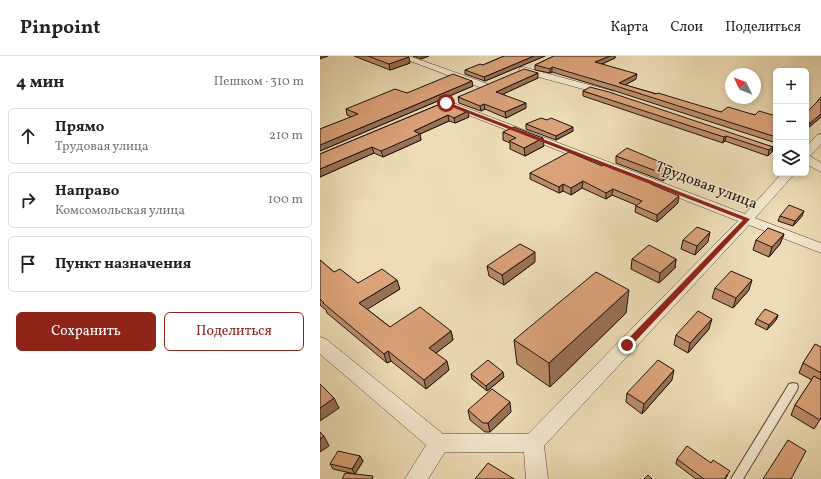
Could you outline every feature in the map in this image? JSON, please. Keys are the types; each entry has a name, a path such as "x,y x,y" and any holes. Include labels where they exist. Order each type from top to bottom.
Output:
{"street":[{"path":"401,56 488,85 472,92"},
{"path":"536,64 520,71 620,97"},
{"name":"Трудовая улица","path":"459,97 442,104 821,248"},
{"path":"809,151 821,137"},
{"path":"809,161 821,168"},
{"path":"320,344 439,443 533,443 786,176"},
{"path":"416,479 439,443"},
{"path":"533,443 537,479"}],"lane":[{"path":"737,479 793,387"}],"building":[{"path":"368,56 408,56 409,57 389,64"},
{"path":"504,56 534,56 484,77 465,70 480,64 483,65"},
{"path":"554,56 610,56 595,62 637,74 619,83 721,112 728,107 755,115 759,111 773,115 773,136 616,86 552,67 550,69 535,65"},
{"path":"524,69 538,73 496,92 526,103 505,112 484,104 480,106 458,97"},
{"path":"453,74 472,81 320,145 320,129 358,114 346,109 395,89 407,93"},
{"path":"590,87 609,92 773,147 769,150 726,136 724,137 583,91"},
{"path":"821,97 821,114 810,123 809,110"},
{"path":"445,102 468,111 454,118 448,115 414,131 420,134 381,151 372,147 320,169 320,154"},
{"path":"541,118 547,120 551,118 573,127 556,136 526,124"},
{"path":"514,127 543,138 524,148 509,141 516,138 503,132"},
{"path":"627,148 672,167 664,174 616,156"},
{"path":"569,152 602,166 605,164 653,182 651,184 679,196 657,215 636,206 642,201 613,189 606,193 583,181 571,188 563,184 559,187 530,173"},
{"path":"789,205 804,211 795,221 780,216"},
{"path":"697,227 710,232 697,246 683,240"},
{"path":"768,228 784,234 772,247 756,240"},
{"path":"520,244 535,252 502,275 487,266"},
{"path":"649,245 676,259 660,273 632,259"},
{"path":"320,260 334,272 340,269 358,283 382,269 397,280 359,303 390,327 420,307 451,331 429,348 447,361 424,380 388,351 384,354 320,299"},
{"path":"731,271 752,280 736,298 715,288"},
{"path":"596,272 629,290 549,363 514,340"},
{"path":"765,309 778,315 769,325 757,319"},
{"path":"698,311 712,319 690,343 676,335"},
{"path":"815,344 821,347 821,373 803,363"},
{"path":"488,360 503,372 486,386 471,374"},
{"path":"658,360 674,370 644,404 627,393"},
{"path":"814,376 821,380 820,420 795,405"},
{"path":"320,384 334,398 320,408"},
{"path":"492,389 510,402 488,423 483,423 468,410"},
{"path":"320,432 324,436 320,439"},
{"path":"788,440 806,451 791,479 763,479"},
{"path":"687,446 711,463 713,460 730,471 724,479 704,479 677,459"},
{"path":"338,451 360,456 352,469 330,464"},
{"path":"488,463 514,479 475,479"},
{"path":"345,473 373,476 372,479 342,479"},
{"path":"648,475 652,479 644,479"}],"route":[{"path":"446,103 747,219 627,345"}]}
